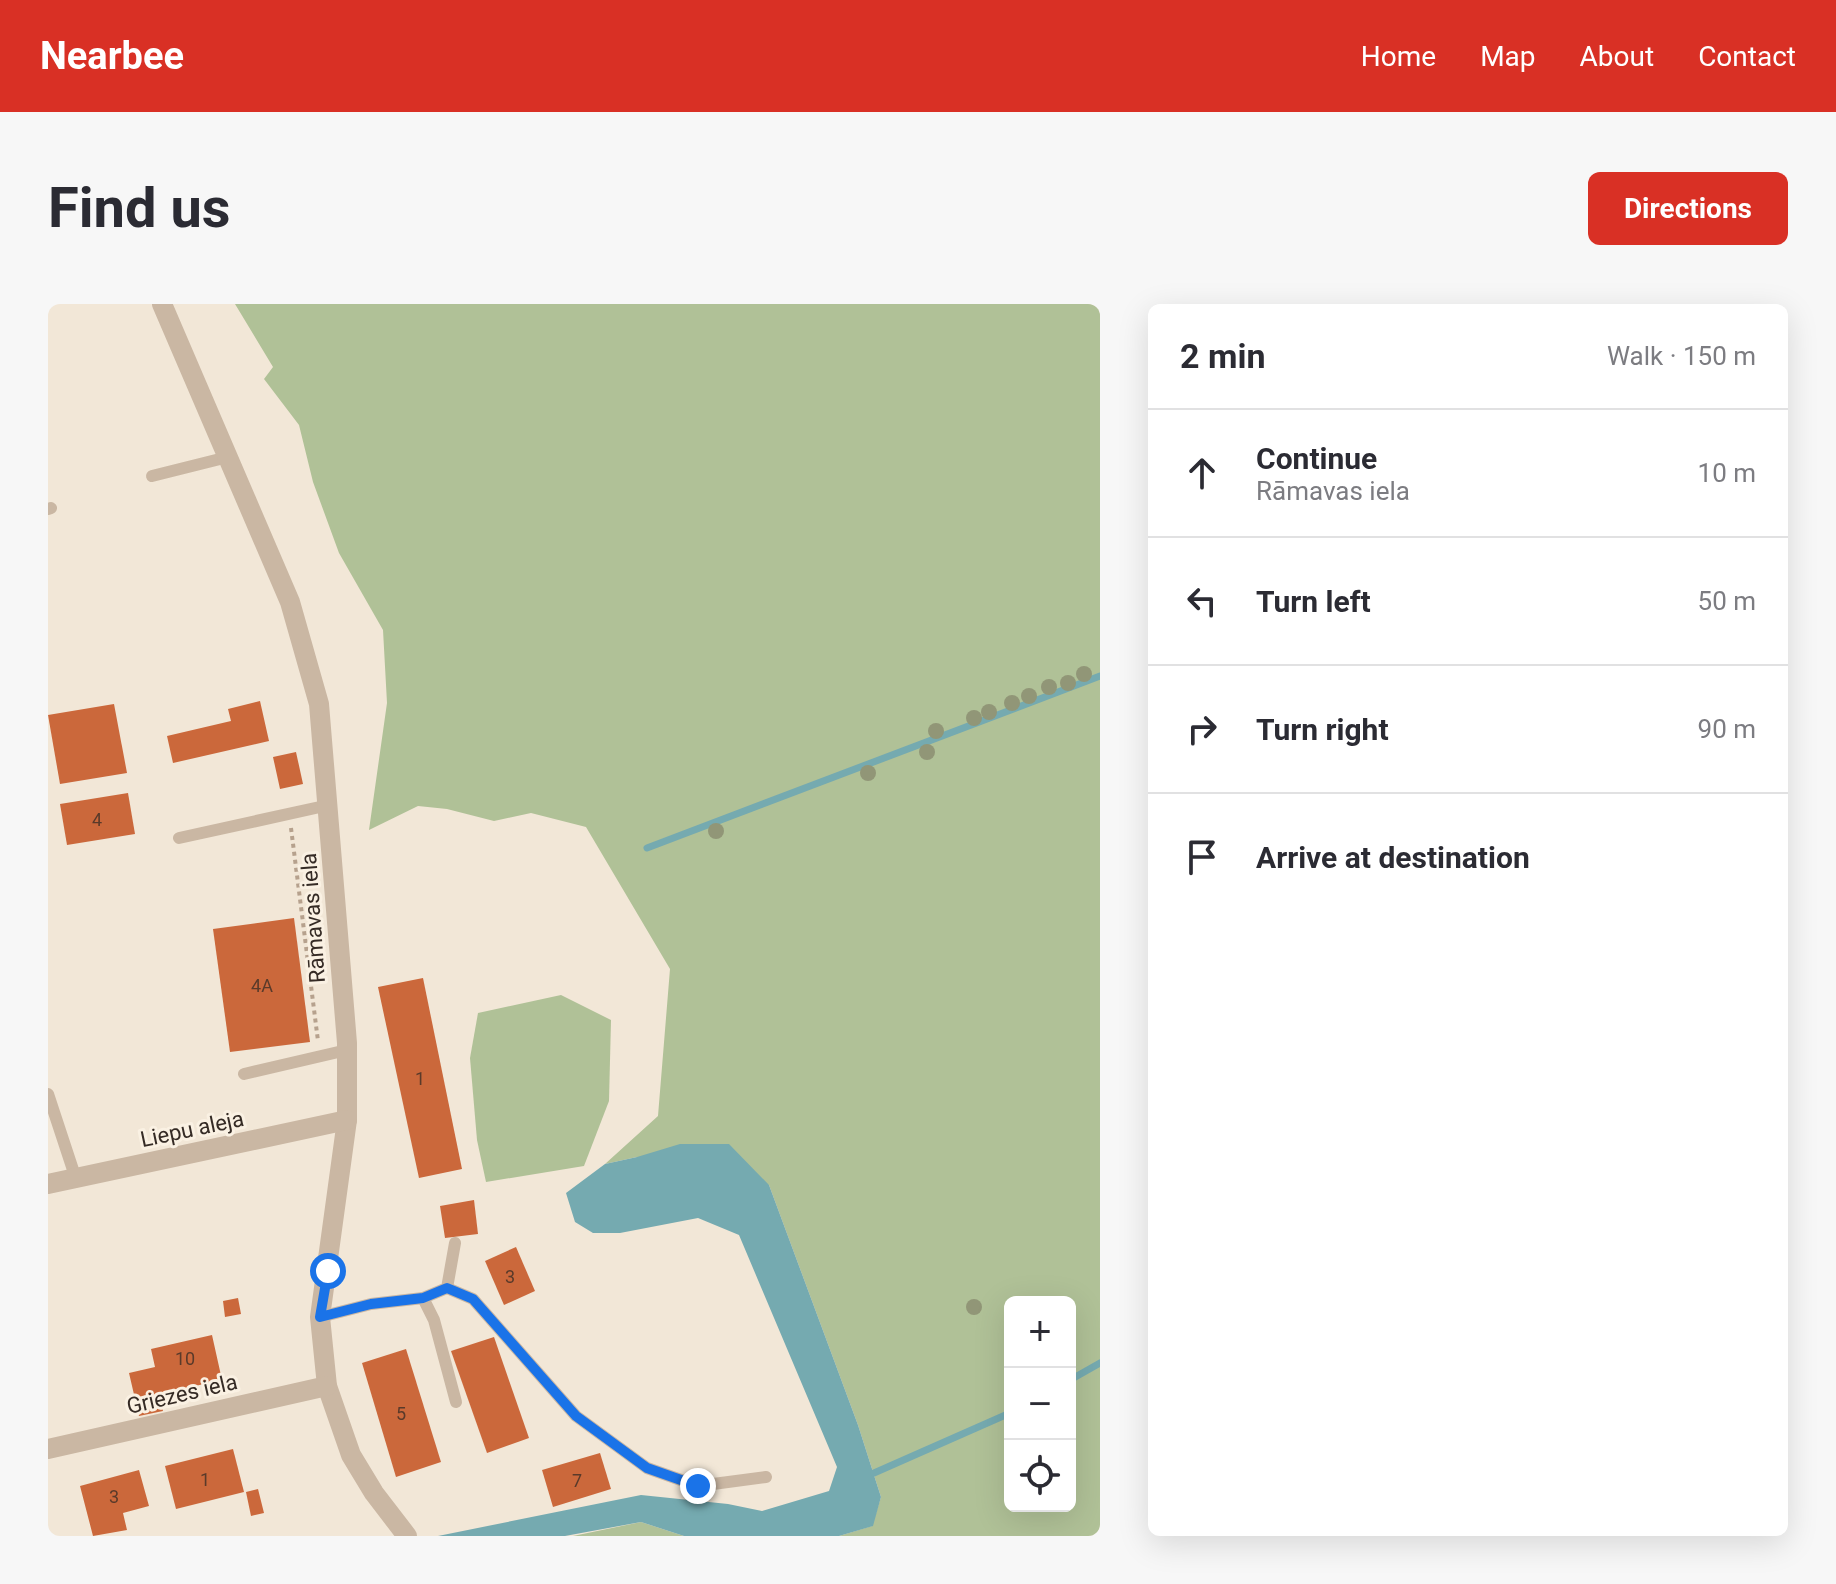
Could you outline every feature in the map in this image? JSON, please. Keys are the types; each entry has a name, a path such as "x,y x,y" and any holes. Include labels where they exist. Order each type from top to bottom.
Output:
{"street":[{"name":"Rāmavas iela","path":"162,304 290,602 319,704 347,1050 347,1120 320,1317 327,1386 351,1455 374,1493 407,1536"},
{"name":"Liepu aleja","path":"48,1184 347,1120"},
{"name":"Griezes iela","path":"48,1449 327,1386"}],"lane":[{"path":"152,476 228,457"},
{"path":"179,838 329,805"},
{"path":"244,1074 347,1050"},
{"path":"48,1094 76,1179"},
{"path":"447,1288 455,1243"},
{"path":"320,1317 371,1304 423,1298 447,1288 473,1299 576,1416 647,1468 698,1486 766,1477"},
{"path":"423,1298 434,1320 456,1402"}],"path":[{"path":"290,813 320,1056"}],"green space":[{"path":"235,304 1100,304 1100,1536 839,1536 872,1526 881,1497 858,1425 769,1185 637,1157 605,1164 658,1116 670,969 586,827 531,813 494,821 447,809 418,806 369,830 387,703 383,630 339,553 313,482 299,425 264,379 273,367"},
{"path":"561,995 611,1020 609,1101 584,1166 486,1182 477,1140 470,1058 478,1013"},
{"path":"641,1522 684,1536 573,1536"}],"water":[{"path":"680,1144 729,1144 769,1185 858,1425 881,1497 873,1526 839,1536 684,1536 641,1522 565,1536 438,1536 641,1495 728,1504 762,1511 829,1491 837,1467 739,1235 698,1218 620,1233 593,1233 575,1222 566,1193 605,1164"}],"building":[{"path":"260,701 269,741 173,763 167,736 231,721 228,709"},
{"path":"114,704 127,773 60,784 48,715"},
{"path":"296,752 303,784 280,789 273,757"},
{"path":"128,793 135,834 67,845 60,804"},
{"path":"294,918 310,1042 230,1052 213,929"},
{"path":"423,978 462,1169 419,1178 378,987"},
{"path":"474,1200 478,1234 445,1238 440,1206"},
{"path":"516,1247 535,1291 504,1305 485,1261"},
{"path":"238,1298 241,1314 225,1317 223,1301"},
{"path":"212,1335 222,1380 159,1394 163,1411 139,1416 129,1373 155,1367 151,1349"},
{"path":"494,1337 529,1438 487,1453 451,1351"},
{"path":"406,1349 441,1462 396,1477 362,1363"},
{"path":"233,1449 244,1492 176,1509 165,1466"},
{"path":"600,1453 611,1489 553,1507 542,1470"},
{"path":"139,1470 149,1506 123,1513 127,1530 93,1536 80,1486"},
{"path":"258,1489 264,1513 251,1516 246,1492"}],"waterway":[{"path":"647,848 1100,676"},
{"path":"1076,1377 1100,1363"},
{"path":"874,1473 1004,1416"}],"route":[{"path":"328,1271 320,1317 371,1304 423,1298 447,1288 473,1299 576,1416 647,1468 698,1486"}]}
